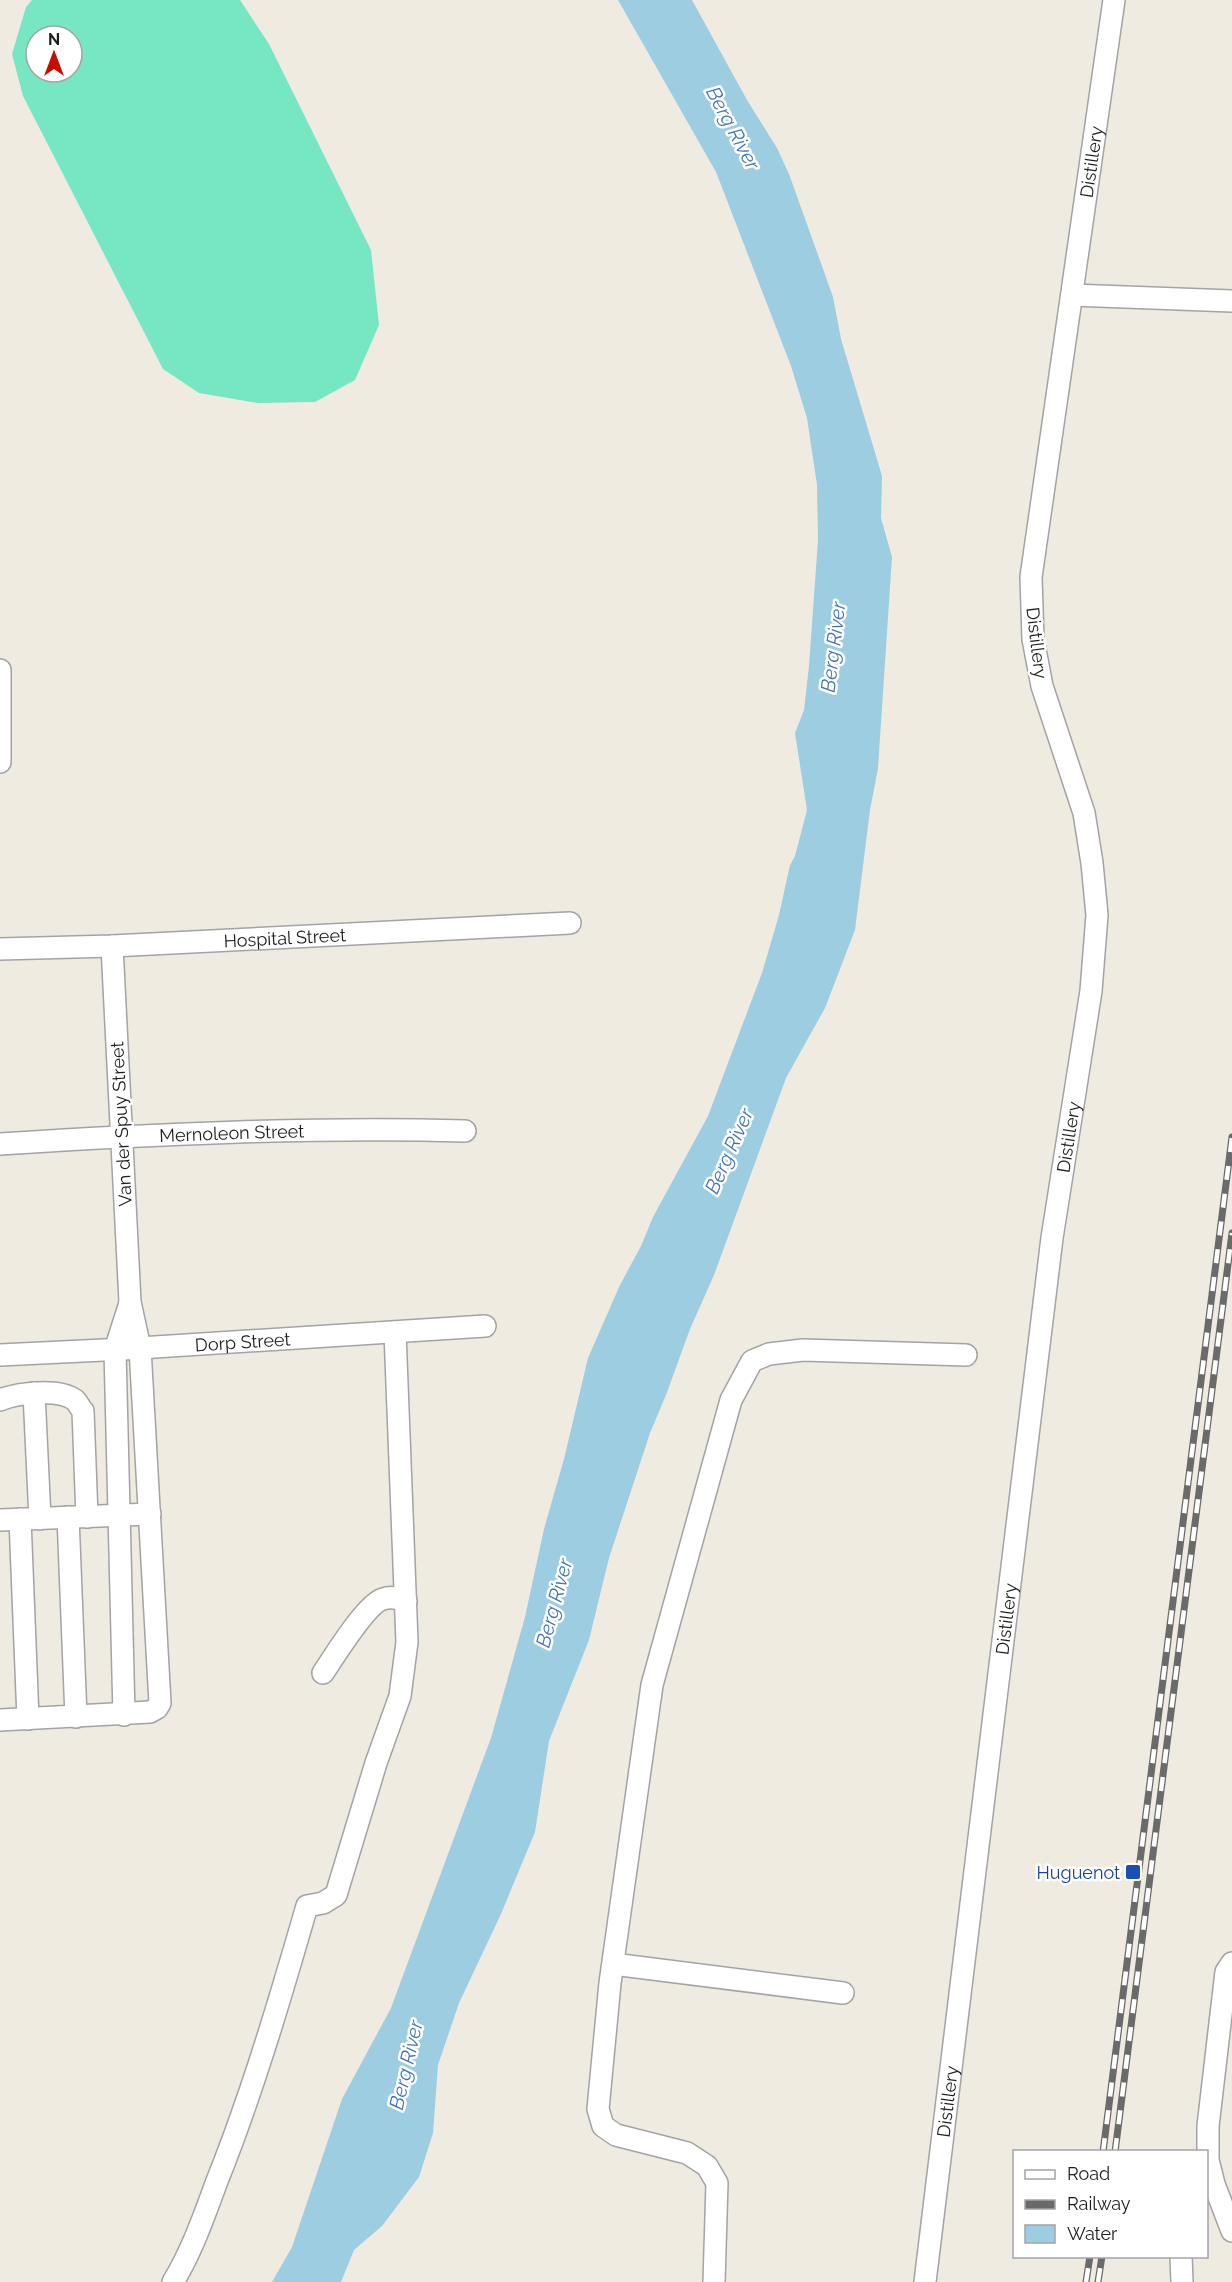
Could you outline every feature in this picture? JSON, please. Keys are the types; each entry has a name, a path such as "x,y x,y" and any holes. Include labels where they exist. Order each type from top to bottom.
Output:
{"street":[{"name":"Distillery","path":"925,2282 1052,1238 1092,991 1097,915 1092,863 1084,813 1042,686 1033,639 1031,577 1114,0"},
{"path":"1072,295 1232,301"},
{"path":"0,669 0,762"},
{"name":"Hospital Street","path":"0,949 112,946 570,923"},
{"name":"Van der Spuy Street","path":"112,946 130,1302 140,1348 160,1703 150,1712 124,1715 115,1350 130,1302"},
{"name":"Mernoleon Street","path":"0,1144 121,1136 379,1129 465,1131"},
{"name":"Dorp Street","path":"0,1355 115,1350 485,1326"},
{"path":"173,2282 187,2258 231,2146 260,2064 308,1906 323,1903 336,1895 376,1763 400,1696 407,1642 394,1332"},
{"path":"714,2282 717,2183 707,2166 687,2153 616,2135 603,2126 598,2109 613,1964 652,1685 731,1400 752,1361 769,1354 803,1350 966,1355"},
{"path":"0,1400 15,1395 34,1393 68,1396 76,1401 83,1412 77,1517 76,1717"},
{"path":"28,1719 20,1519 34,1393"},
{"path":"20,1519 150,1514"},
{"path":"323,1673 364,1615 380,1599 394,1597 406,1601"},
{"path":"0,1720 124,1715"},
{"path":"613,1964 843,1993"},
{"path":"1207,2150 1208,2126 1229,1967"},
{"path":"1208,2163 1232,2231"},
{"path":"1181,2258 1182,2282"}],"green space":[{"path":"32,0 240,0 269,44 371,250 379,325 355,380 315,402 258,403 199,393 163,369 23,96 12,54 26,7"}],"water":[{"name":"Berg River","path":"618,0 692,0 747,100 777,148 789,174 833,297 841,339 882,476 881,518 892,557 878,768 870,810 855,930 825,1008 786,1078 714,1275 690,1329 650,1433 609,1558 589,1640 549,1741 535,1832 501,1914 459,2003 438,2065 433,2133 419,2177 382,2226 354,2250 341,2282 272,2282 292,2247 342,2099 391,2008 491,1738 525,1617 544,1529 564,1459 588,1358 653,1217 708,1116 762,973 807,810 795,733 804,710 818,540 817,485 807,418 791,366 716,172"}],"railway":[{"path":"1103,2150 1232,1137"},
{"path":"1115,2150 1232,1233"},
{"path":"1086,2282 1090,2258"},
{"path":"1098,2282 1102,2258"}],"place":[{"name":"Huguenot","path":"1133,1872"}]}
